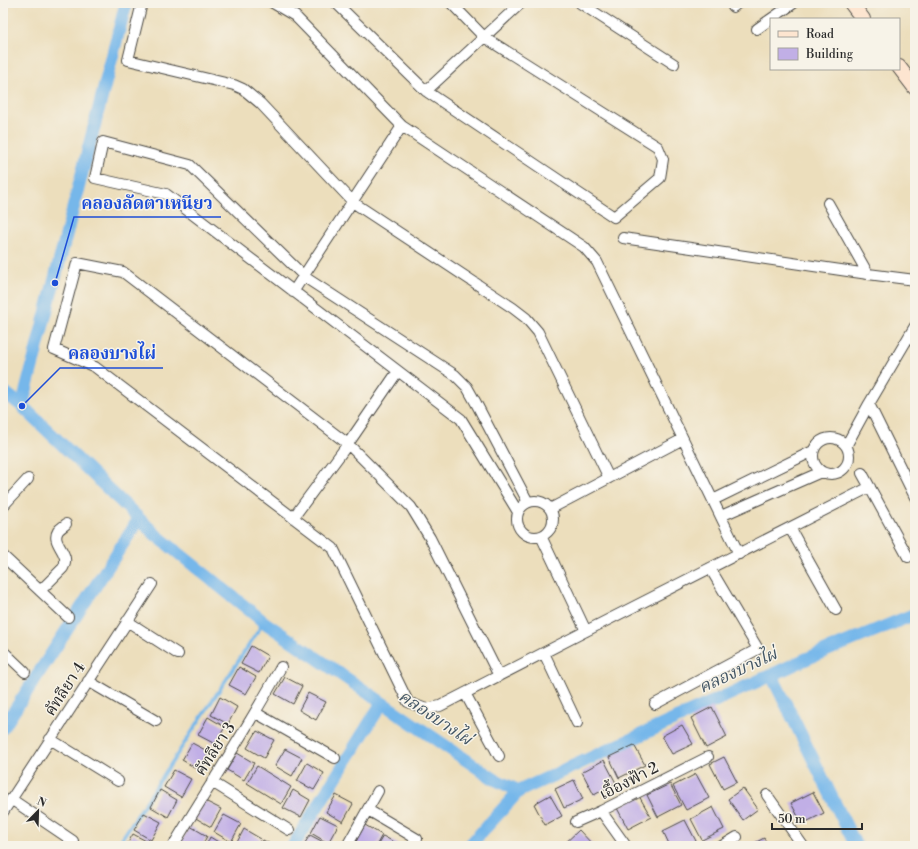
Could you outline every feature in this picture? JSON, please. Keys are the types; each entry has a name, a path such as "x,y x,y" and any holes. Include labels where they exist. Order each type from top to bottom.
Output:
{"main road":[{"path":"851,3 862,18"},
{"path":"900,68 915,88"}],"street":[{"path":"142,3 128,60 234,85 244,89 260,103 353,202 526,318 538,332 609,478"},
{"path":"273,3 295,16 402,126 584,247 597,262 738,554"},
{"path":"336,3 426,90 614,218 660,178 663,159 658,148 484,37 451,3"},
{"path":"426,90 521,3"},
{"path":"580,3 674,64"},
{"path":"772,18 794,3"},
{"path":"757,29 770,20"},
{"path":"293,292 402,126"},
{"path":"518,512 461,419 166,194 95,178 103,142 190,165 304,276 455,375 467,387 528,502"},
{"path":"828,203 868,274"},
{"path":"623,238 915,280"},
{"path":"499,676 430,538 411,507 348,444 123,272 77,263 54,349 95,367 333,548 408,702 426,709 440,706 465,693 499,676 544,653 586,631 870,487"},
{"path":"846,446 915,326"},
{"path":"293,518 348,444 398,371"},
{"path":"869,404 915,497"},
{"path":"550,510 683,439"},
{"path":"713,500 813,451 816,446 825,439 836,439 846,446 849,458 844,469 839,473 833,475 821,472 720,516"},
{"path":"813,451 814,463 821,472"},
{"path":"862,473 908,557"},
{"path":"3,506 28,479"},
{"path":"528,502 540,502 550,510 553,520 552,525 546,534 541,536 529,536 524,534 517,524 518,512 528,502"},
{"path":"40,591 63,568 66,563 65,557 56,540 58,531 66,524"},
{"path":"790,528 836,610"},
{"path":"541,536 586,631"},
{"path":"3,556 68,617"},
{"path":"655,704 758,649 710,568"},
{"name":"คัทลียา 4","path":"3,812 10,799 152,584"},
{"path":"127,621 178,654"},
{"path":"3,651 25,672"},
{"path":"544,653 577,723"},
{"name":"คัทลียา 3","path":"173,846 256,713 281,667"},
{"path":"88,681 156,721"},
{"path":"465,693 499,756"},
{"path":"256,713 335,758"},
{"path":"50,739 118,781"},
{"name":"เอื้องฟ้า 2","path":"626,846 600,811 708,757"},
{"path":"212,782 289,830"},
{"path":"347,846 378,791"},
{"path":"767,796 803,846"},
{"path":"10,799 73,841"},
{"path":"368,810 417,839"},
{"path":"576,822 600,811"},
{"path":"722,846 737,837"}],"building":[{"path":"251,646 268,656 259,673 241,664"},
{"path":"239,667 256,677 246,694 229,685"},
{"path":"285,677 302,686 293,704 275,694"},
{"path":"308,693 326,702 316,720 299,710"},
{"path":"220,697 237,707 228,724 211,715"},
{"path":"712,707 727,737 706,748 691,718"},
{"path":"208,717 225,727 215,744 198,735"},
{"path":"682,725 693,744 672,754 662,736"},
{"path":"257,731 274,740 264,758 247,748"},
{"path":"192,743 209,752 199,770 182,760"},
{"path":"634,745 645,765 619,778 609,757"},
{"path":"285,749 302,758 292,776 275,766"},
{"path":"237,753 254,763 244,780 227,770"},
{"path":"724,757 737,782 723,789 710,764"},
{"path":"604,760 616,783 594,795 582,772"},
{"path":"307,763 324,773 314,790 297,781"},
{"path":"257,766 291,787 281,804 247,783"},
{"path":"174,770 191,779 181,797 164,787"},
{"path":"696,774 709,798 686,810 673,786"},
{"path":"574,780 583,799 564,808 555,789"},
{"path":"670,784 681,805 658,817 647,795"},
{"path":"743,788 758,809 743,820 728,799"},
{"path":"160,790 177,800 168,817 151,807"},
{"path":"293,790 310,800 301,817 283,808"},
{"path":"813,792 824,813 802,824 791,803"},
{"path":"336,795 353,804 343,822 326,812"},
{"path":"550,795 562,816 545,825 534,804"},
{"path":"639,796 651,817 628,829 617,808"},
{"path":"203,800 221,809 211,827 194,817"},
{"path":"713,807 724,829 702,840 691,819"},
{"path":"144,813 161,822 151,840 134,830"},
{"path":"224,815 241,824 231,842 214,832"},
{"path":"320,816 338,825 328,843 311,833"},
{"path":"685,820 696,841 686,846 670,846 663,831"},
{"path":"365,825 382,835 376,846 361,846 355,843"},
{"path":"190,826 207,836 202,846 184,846 180,844"},
{"path":"244,829 261,839 257,846 235,846"},
{"path":"579,830 594,846 562,846"},
{"path":"133,834 150,843 149,846 126,846"},
{"path":"310,835 327,844 326,846 303,846"},
{"path":"383,836 401,846 377,846"},
{"path":"210,837 225,846 206,846"},
{"path":"764,838 768,846 749,846"},
{"path":"263,840 274,846 260,846"}],"waterway":[{"path":"22,406 126,3"},
{"name":"คลองบางไผ่","path":"3,391 22,406 156,535 264,622 494,779 519,791 806,659 915,614"},
{"path":"3,728 139,519"},
{"path":"117,846 264,622"},
{"path":"772,676 856,846"},
{"path":"293,846 382,703"},
{"path":"469,846 519,791"}],"place":[{"name":"คลองลัดตาเหนียว","path":"55,283"},
{"name":"คลองบางไผ่","path":"22,406"}]}
